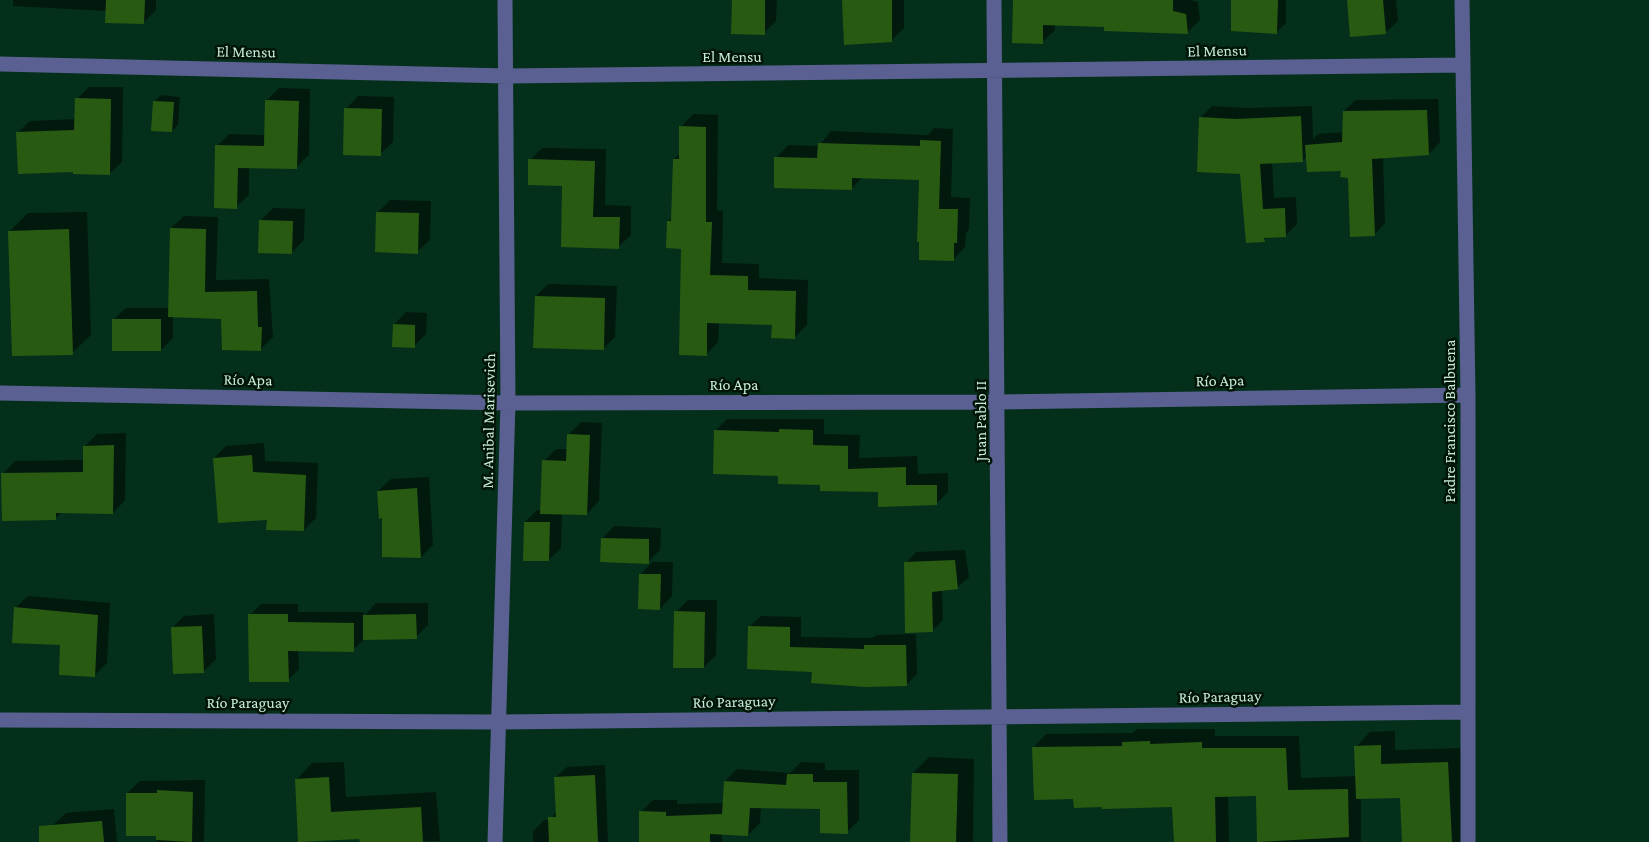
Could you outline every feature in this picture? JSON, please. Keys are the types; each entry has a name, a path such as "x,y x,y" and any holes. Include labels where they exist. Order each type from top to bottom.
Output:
{"street":[{"name":"M. Anibal Marisevich","path":"495,842 508,403 505,0"},
{"name":"Juan Pablo II","path":"994,0 999,402 1000,842"},
{"name":"Padre Francisco Balbuena","path":"1462,0 1468,395 1468,842"},
{"name":"El Mensu","path":"0,64 507,76 1463,65"},
{"name":"Río Apa","path":"0,393 508,403 999,402 1468,395"},
{"name":"Río Paraguay","path":"0,720 499,722 1468,712"}],"building":[{"path":"106,0 145,0 144,24 105,23"},
{"path":"732,0 765,0 765,35 731,34"},
{"path":"842,0 892,0 892,42 844,45"},
{"path":"1013,0 1173,0 1173,11 1186,14 1188,34 1104,31 1104,27 1043,25 1043,44 1012,43"},
{"path":"1231,0 1278,0 1277,34 1231,31"},
{"path":"1347,0 1383,0 1386,34 1350,37"},
{"path":"75,98 111,99 110,175 73,174 73,172 18,174 16,132 74,130"},
{"path":"265,100 299,101 297,169 238,168 237,209 214,208 215,145 264,146"},
{"path":"153,101 174,102 172,132 151,131"},
{"path":"344,108 382,109 381,156 343,155"},
{"path":"1427,110 1429,155 1372,159 1375,236 1350,237 1348,178 1340,177 1341,171 1307,172 1305,145 1342,142 1343,111"},
{"path":"1301,116 1303,162 1260,164 1263,209 1285,208 1286,237 1264,238 1265,242 1246,243 1240,174 1197,172 1199,117 1236,119"},
{"path":"679,126 706,127 706,222 712,222 710,275 748,276 748,290 796,291 795,339 771,338 772,325 707,323 707,356 679,355 681,249 666,248 667,221 671,221 673,159 679,159"},
{"path":"920,140 941,141 939,209 958,209 954,261 919,260 919,242 917,242 919,180 852,178 852,190 774,188 774,157 817,158 818,143 920,146"},
{"path":"528,159 595,161 593,217 620,217 619,249 561,247 562,186 528,185"},
{"path":"376,212 419,213 418,254 375,252"},
{"path":"259,220 293,221 292,254 258,253"},
{"path":"170,228 206,229 205,292 257,291 258,327 262,327 261,351 222,350 221,319 168,317"},
{"path":"69,229 73,355 12,356 8,231"},
{"path":"535,296 605,298 604,350 533,348"},
{"path":"112,319 161,319 161,351 112,351"},
{"path":"393,324 415,325 415,348 392,347"},
{"path":"779,429 813,430 813,445 848,446 848,469 906,467 906,485 937,485 937,505 878,507 878,492 820,491 820,485 778,484 778,476 713,474 714,430 779,432"},
{"path":"567,434 590,435 587,515 540,514 542,460 566,461"},
{"path":"114,445 113,514 56,513 56,520 2,521 1,473 83,472 83,446"},
{"path":"252,455 253,472 306,475 304,531 266,530 267,520 218,523 213,458"},
{"path":"417,488 421,558 382,557 382,518 379,519 377,491"},
{"path":"524,522 550,522 549,561 523,561"},
{"path":"601,538 649,539 649,564 600,562"},
{"path":"955,560 958,589 932,592 933,632 905,633 904,562"},
{"path":"639,574 661,574 660,610 638,609"},
{"path":"14,607 98,615 95,677 59,675 60,645 12,643"},
{"path":"674,611 705,612 704,668 673,668"},
{"path":"248,614 288,614 288,622 354,623 354,652 288,651 289,682 249,682"},
{"path":"416,614 417,639 363,640 363,615"},
{"path":"202,626 204,673 173,674 171,627"},
{"path":"748,626 790,627 790,647 864,649 864,645 906,645 907,686 865,687 811,683 812,672 747,669"},
{"path":"1150,741 1150,744 1202,742 1202,748 1286,748 1288,790 1348,789 1349,837 1257,842 1256,796 1215,797 1216,842 1174,842 1172,807 1074,808 1073,799 1034,800 1032,747 1122,746 1122,742"},
{"path":"1381,745 1381,764 1448,762 1452,842 1402,842 1400,798 1356,799 1354,746"},
{"path":"912,773 958,774 956,842 910,842"},
{"path":"787,774 813,774 813,782 847,782 848,834 820,833 820,809 750,808 748,836 710,834 710,842 639,842 639,811 666,812 666,816 722,814 724,781 786,785"},
{"path":"595,775 598,842 549,842 548,817 556,817 554,777"},
{"path":"329,777 331,812 421,807 423,842 360,842 359,839 298,842 295,779"},
{"path":"157,790 193,792 192,842 156,840 156,836 126,836 126,793 157,793"},
{"path":"102,821 104,842 39,842 39,826"}]}
